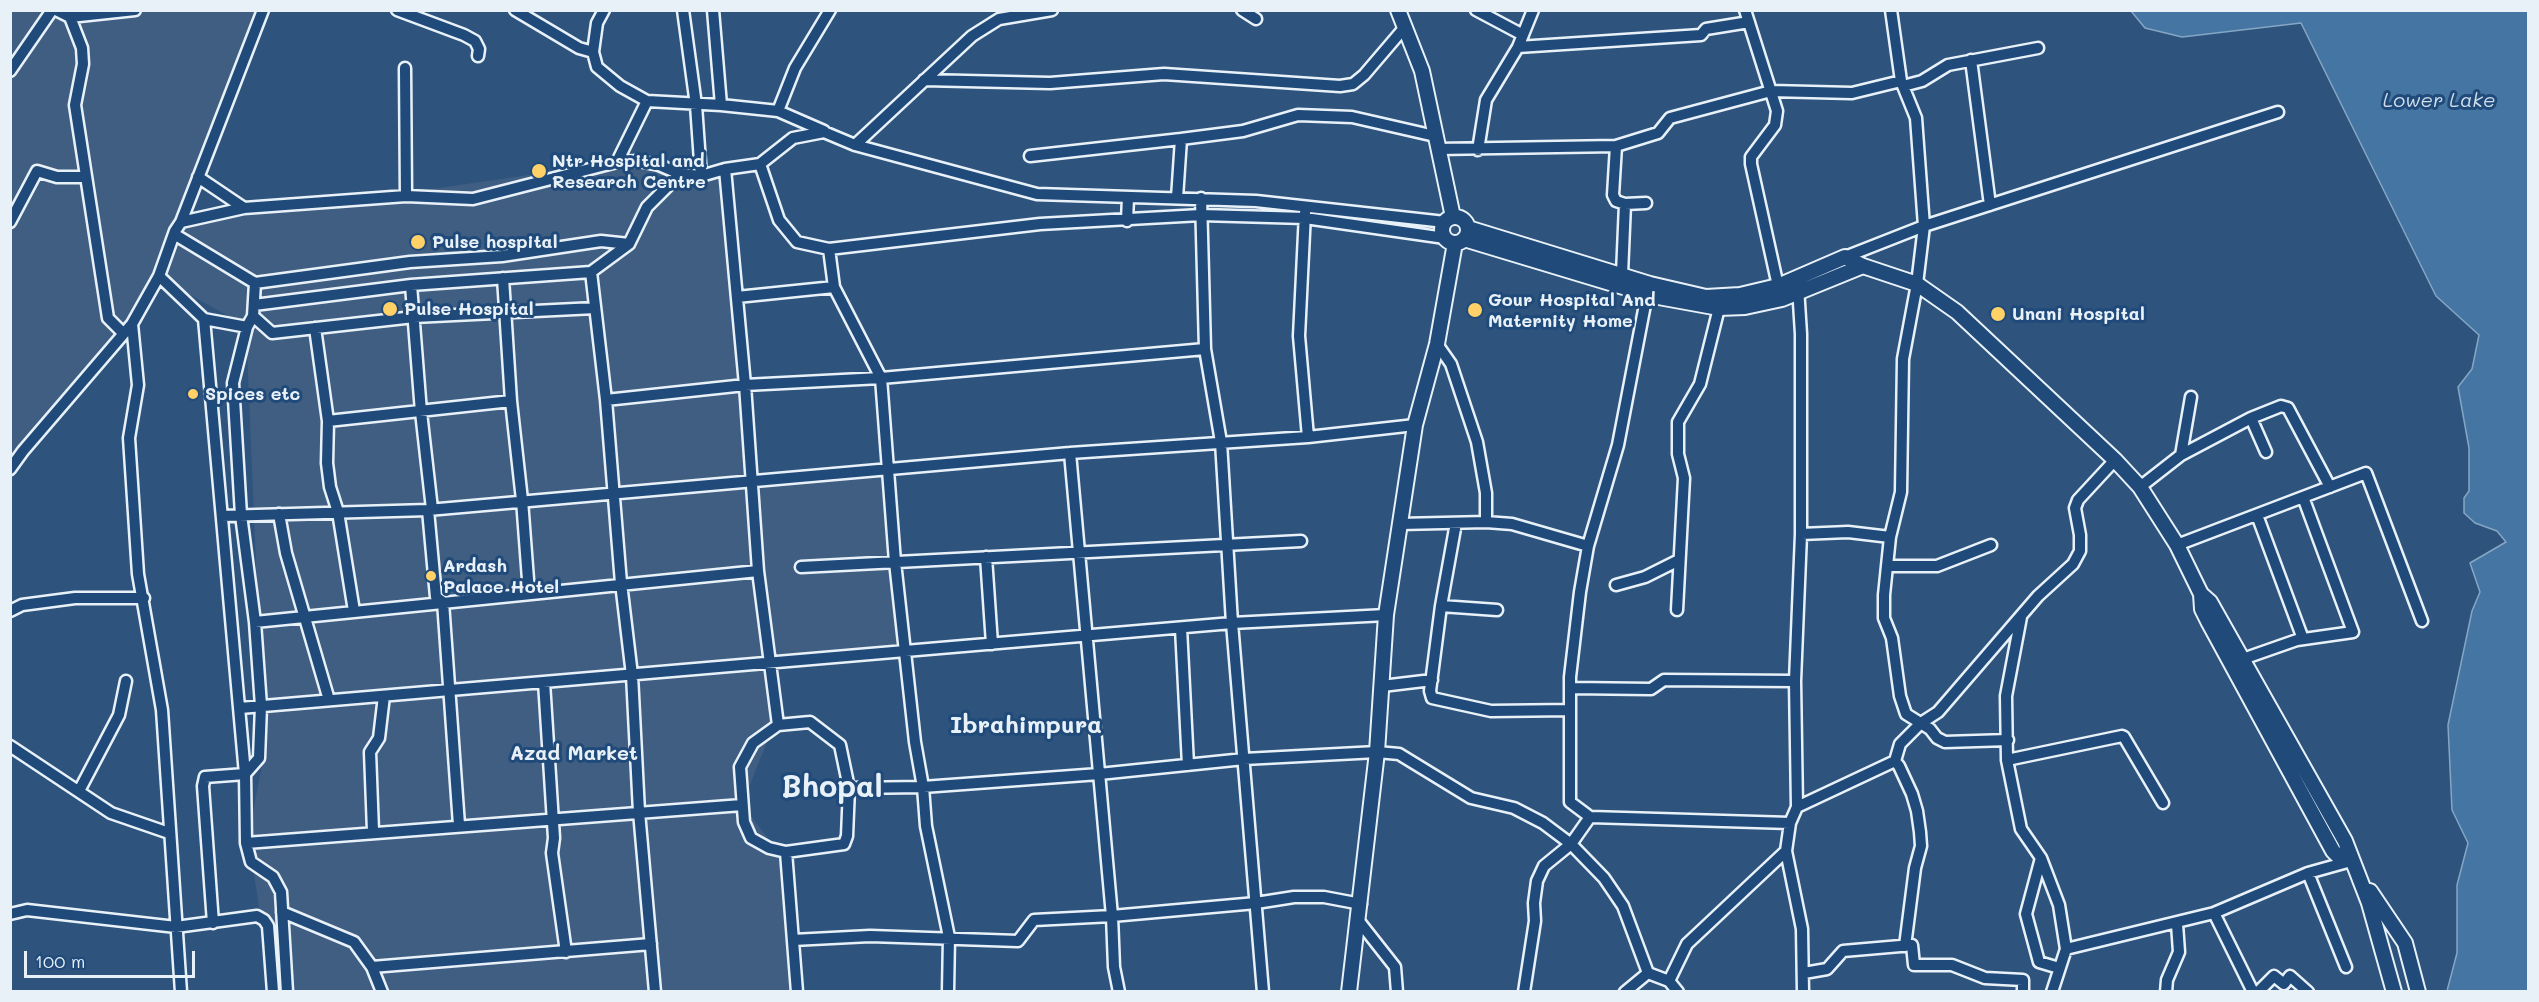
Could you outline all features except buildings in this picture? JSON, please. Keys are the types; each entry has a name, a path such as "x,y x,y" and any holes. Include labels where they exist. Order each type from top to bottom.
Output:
{"main road":[{"path":"1398,10 1422,71 1437,143 1449,219 1442,231 1719,308 1745,307 1782,299 1797,285 1845,257 1863,266 1917,284 1957,312 2115,460 2140,487 2177,545 2201,594 2210,602 2236,662 2345,841 2351,861 2361,880 2405,943 2418,992"},
{"path":"1349,992 1377,752 1386,615 1414,425 1437,344 1461,218 1449,219"},
{"path":"1458,237 1622,274 1648,289 1706,297 1740,295 1778,286 1797,285 1863,266"},
{"path":"2361,880 2394,992"}],"street":[{"path":"10,71 54,10 70,17 135,10"},
{"path":"10,469 132,324 159,276 263,10"},
{"path":"397,10 464,35 474,41 479,49 478,56"},
{"path":"515,10 579,48 593,52"},
{"path":"604,10 597,22 593,52 597,67 620,86 647,101 778,111 855,145 1037,194 1201,198 1306,205 1449,219"},
{"path":"683,10 696,105 702,176"},
{"path":"713,10 721,105"},
{"path":"855,145 972,36 999,20 1052,10"},
{"path":"1242,10 1256,19"},
{"path":"1476,10 1523,35"},
{"path":"1478,150 1486,100 1518,47 1533,10"},
{"path":"1745,10 1778,118 1751,157 1750,164 1778,286"},
{"path":"1891,10 1902,84 1916,118 1924,226 1917,284 1903,358 1901,492 1890,537 1884,618 1892,638 1900,696 1906,714 1930,729 1937,738 1945,742 2008,740"},
{"path":"778,111 795,68 827,12"},
{"path":"70,17 82,48 83,64 75,105 108,318 123,333"},
{"path":"1518,47 1701,35 1706,29 1749,22"},
{"path":"924,80 1050,83 1164,74 1340,86 1353,84 1364,75 1405,27"},
{"path":"1030,156 1243,131 1298,115 1352,117 1437,143 1478,150 1616,146 1658,134 1670,118 1771,91 1852,93 1922,81 1948,64 2038,48"},
{"path":"1971,60 1990,205"},
{"path":"405,68 406,196"},
{"path":"617,162 647,101"},
{"path":"1845,257 1924,226 2278,112"},
{"path":"181,222 243,208 406,196 473,199 617,162 638,161 659,165 680,174 702,176 725,169 760,164 793,138 824,132"},
{"path":"1177,198 1181,139"},
{"path":"1616,146 1613,195 1616,201 1625,204 1646,203"},
{"path":"760,164 779,220 797,242 829,249 1040,224 1127,221 1201,215 1305,218 1458,237"},
{"path":"725,169 745,385 758,571 778,725"},
{"path":"10,222 34,173 42,172 57,177 85,177"},
{"path":"254,310 411,285 591,272 629,244 647,207 680,174"},
{"path":"198,177 243,208"},
{"path":"1127,221 1128,197"},
{"path":"1201,198 1205,349 1221,442 1232,623 1263,992"},
{"path":"1622,274 1625,204"},
{"path":"1306,205 1299,336 1308,438"},
{"path":"174,234 255,283 410,262 502,256 601,241 629,244"},
{"path":"829,249 834,287 881,378 895,562 915,742 923,787 926,826 949,937 948,992"},
{"path":"591,272 606,400 621,583 632,675 639,812 655,992"},
{"path":"159,276 204,319 247,327"},
{"path":"503,278 511,401 529,593"},
{"path":"213,923 205,777 245,774 259,758 261,706 255,622 241,515 233,382 247,327 254,310 255,283"},
{"path":"411,285 436,597 443,602"},
{"path":"1797,285 1802,334 1801,534 1795,681 1797,807 1790,823 1786,851 1802,929 1803,992"},
{"path":"736,297 834,287"},
{"path":"1648,289 1618,445 1588,546 1580,592 1571,687 1570,802 1590,817 1790,823"},
{"path":"254,310 272,333 414,317 596,308"},
{"path":"1677,610 1684,478 1678,454 1678,422 1700,384 1719,308"},
{"path":"204,319 240,708 245,774 246,843 251,862 278,883 287,992"},
{"path":"132,324 138,385 129,438 138,574 162,710 181,992"},
{"path":"315,328 328,421 327,463 330,487 339,512 354,612"},
{"path":"1437,344 1451,364 1477,442 1486,493 1486,522"},
{"path":"606,400 745,385 881,378 1205,349"},
{"path":"2181,455 2191,397"},
{"path":"328,421 511,401"},
{"path":"2140,487 2181,455 2251,418 2282,406 2288,408 2330,487"},
{"path":"2251,418 2266,452"},
{"path":"222,516 430,509 614,494 752,479 1070,453 1308,438 1414,425"},
{"path":"1070,453 1112,916 1114,967 1119,992"},
{"path":"1797,807 1894,761 1900,744 1921,723 1938,712 2038,596 2073,564 2080,551 2080,535 2075,508 2078,500 2115,460"},
{"path":"2177,545 2366,473 2422,621"},
{"path":"2236,662 2303,639 2354,632 2303,497"},
{"path":"279,514 286,553 303,617 329,700"},
{"path":"2257,515 2303,639"},
{"path":"1400,524 1486,522 1512,524 1588,546"},
{"path":"1456,523 1441,606 1430,691 1435,700 1491,711 1570,710"},
{"path":"1801,534 1848,532 1890,537"},
{"path":"801,567 1301,541"},
{"path":"1887,566 1937,566 1991,545"},
{"path":"986,557 992,644"},
{"path":"1616,585 1645,578 1679,560"},
{"path":"255,622 621,583 758,571"},
{"path":"10,611 22,604 75,598 144,598"},
{"path":"443,602 459,825"},
{"path":"1441,606 1497,610"},
{"path":"240,708 1232,623 1386,615"},
{"path":"2021,616 2006,696 2007,760 2021,829 2041,858 2059,905 2066,949 2052,992"},
{"path":"1181,628 1188,765"},
{"path":"1382,686 1432,680"},
{"path":"1571,687 1651,689 1664,680 1795,681"},
{"path":"79,791 119,715 126,681"},
{"path":"544,682 553,818 552,853 566,952"},
{"path":"373,831 370,752 379,738 384,696"},
{"path":"810,722 825,731 840,745 849,788 847,836 844,844 786,852 769,848 751,838 744,822 740,766 753,743 778,725 810,722"},
{"path":"2007,760 2122,736 2163,804"},
{"path":"10,746 111,813 169,833"},
{"path":"849,788 923,787 1099,774 1244,759 1377,752 1399,754 1471,798 1514,808 1543,823 1571,844 1604,878 1623,906 1648,973 1669,981 1678,992"},
{"path":"1894,761 1899,766 1912,794 1921,846 1915,868 1905,946"},
{"path":"246,843 373,831 742,805"},
{"path":"1524,992 1535,921 1534,903 1537,881 1544,866 1571,844 1590,817"},
{"path":"1669,981 1687,944 1786,851"},
{"path":"786,852 797,992"},
{"path":"2041,858 2026,914 2039,962 2059,968"},
{"path":"2066,949 2214,913 2308,873 2351,861"},
{"path":"2308,873 2346,967"},
{"path":"793,940 870,936 1018,941 1034,920 1112,916 1256,903 1294,897 1324,897 1361,904"},
{"path":"10,914 27,910 176,927 257,916 268,926 273,992"},
{"path":"282,912 354,942 372,968 382,992"},
{"path":"2214,913 2253,992"},
{"path":"1358,920 1395,967 1397,992"},
{"path":"2166,992 2167,980 2179,952 2176,924"},
{"path":"372,968 651,944"},
{"path":"1804,973 1827,969 1843,951 1912,945 1914,964 1952,965 1984,978 2023,980 2024,992"},
{"path":"1625,992 1648,973"},
{"path":"2258,992 2274,976 2284,984 2290,976 2308,992"}],"shaded area":[{"name":"Azad Market","path":"11,11 270,11 182,225 619,162 725,169 751,474 890,470 905,651 767,663 774,724 742,805 791,868 803,991 272,991 247,841 264,756 246,326 160,278 11,480"}],"water":[{"name":"Lower Lake","path":"2131,11 2528,11 2528,991 2447,991 2457,953 2457,885 2468,843 2452,810 2448,725 2472,611 2480,592 2470,563 2506,542 2497,531 2475,523 2464,513 2464,498 2469,491 2469,448 2458,387 2472,369 2479,335 2436,296 2301,23 2182,37 2145,28"}],"place":[{"name":"Ntr Hospital and Research Centre","path":"539,171"},
{"name":"Pulse hospital","path":"418,242"},
{"name":"Pulse Hospital","path":"390,309"},
{"name":"Gour Hospital And Maternity Home","path":"1475,310"},
{"name":"Unani Hospital","path":"1998,314"},
{"name":"Spices etc","path":"193,394"},
{"name":"Ardash Palace Hotel","path":"431,576"}],"district":[{"name":"Ibrahimpura","path":"1026,726"},
{"name":"Azad Market","path":"574,754"},
{"name":"Bhopal","path":"832,788"}]}
